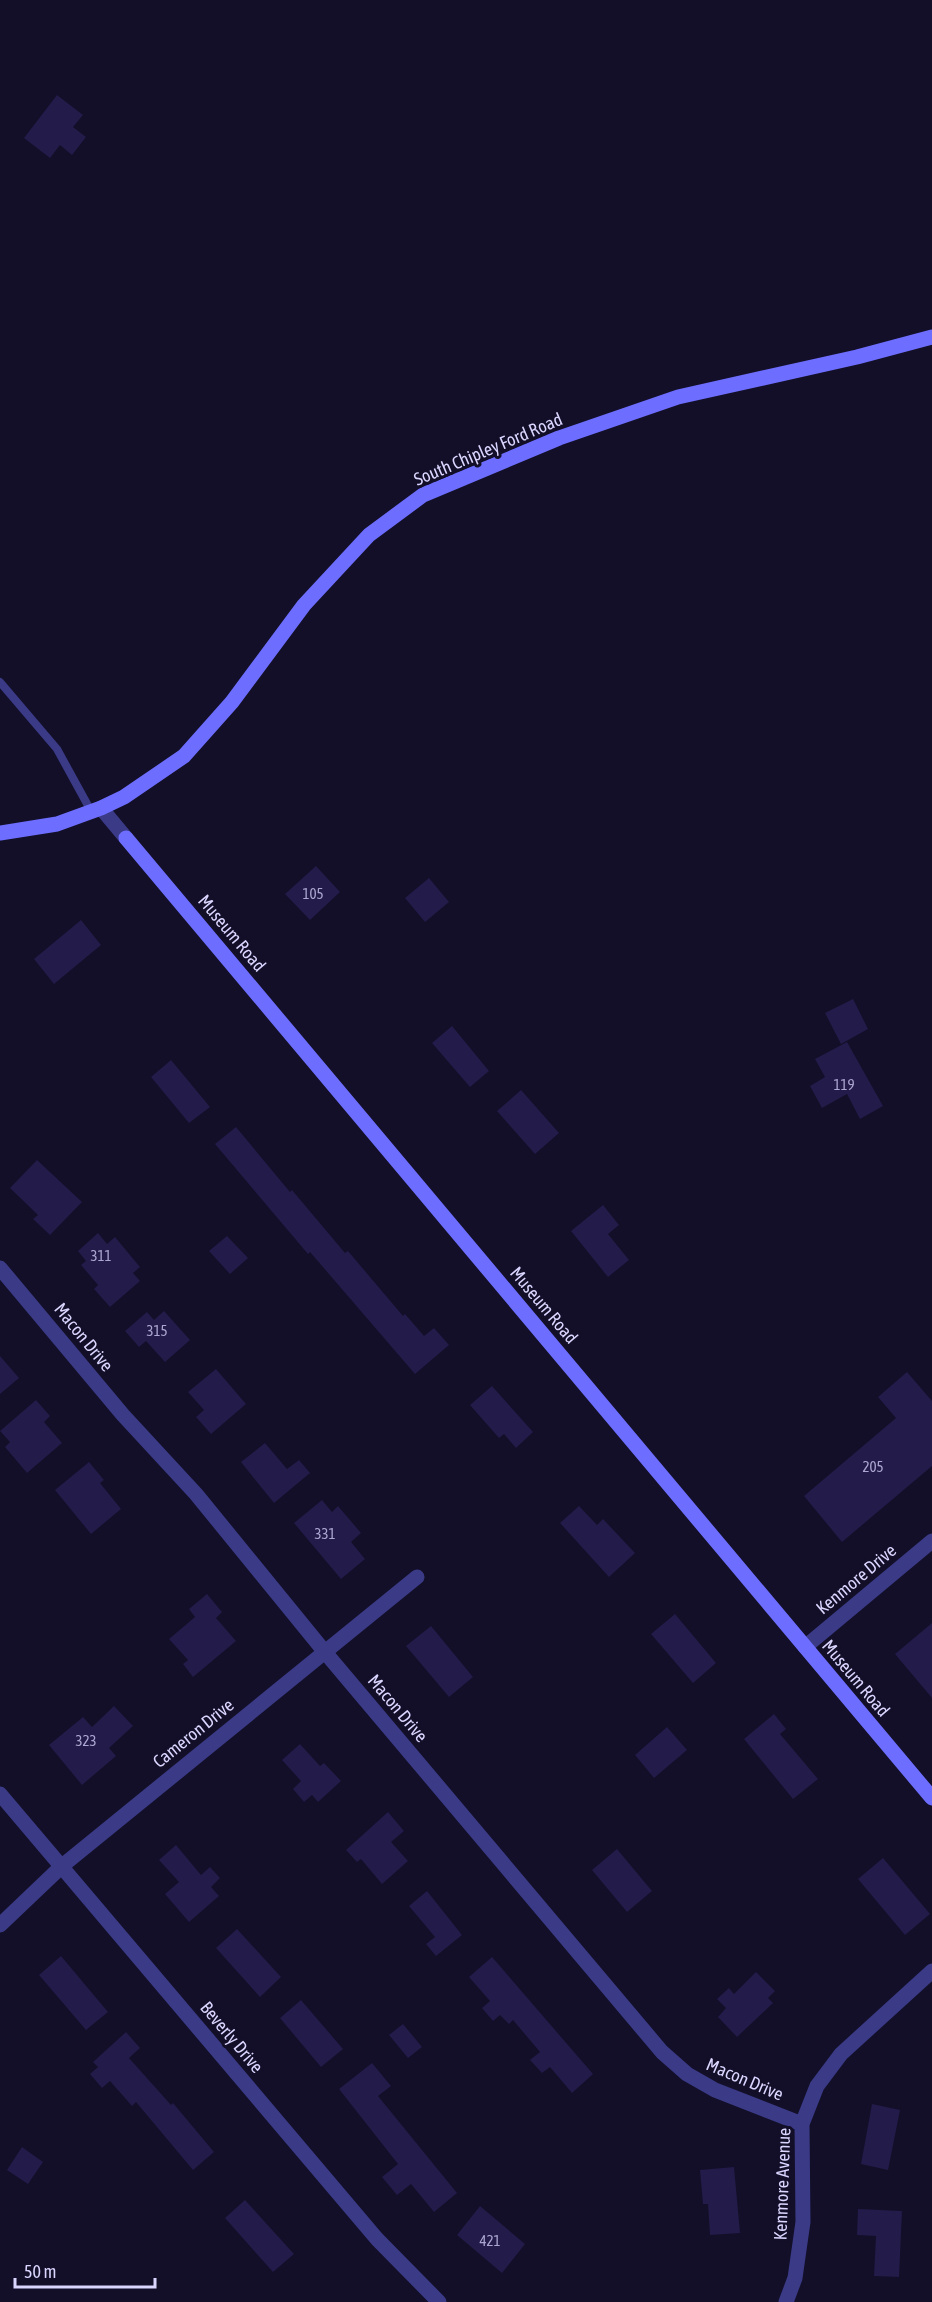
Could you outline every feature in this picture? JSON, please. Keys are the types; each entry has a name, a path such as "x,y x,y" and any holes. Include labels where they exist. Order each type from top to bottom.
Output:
{"street":[{"name":"South Chipley Ford Road","path":"0,833 57,824 96,810 124,797 184,756 232,702 304,605 369,535 423,495 560,438 678,397 857,357 932,337"},
{"name":"Museum Road","path":"96,810 126,838 932,1798"},
{"name":"Macon Drive","path":"0,1268 123,1415 196,1494 324,1651 662,2052 687,2074 715,2090 802,2124"},
{"name":"Kenmore Drive","path":"805,1647 932,1541"},
{"name":"Cameron Drive","path":"0,1925 62,1866 417,1576"},
{"name":"Beverly Drive","path":"0,1794 377,2239 439,2302"},
{"name":"Kenmore Avenue","path":"786,2302 795,2278 803,2222 802,2124 817,2086 841,2054 932,1971"}],"lane":[{"path":"0,682 57,749 96,810"}],"building":[{"path":"57,95 83,115 73,127 86,137 72,155 60,145 50,158 24,138"},
{"path":"316,866 340,892 310,920 285,894"},
{"path":"429,878 449,902 425,922 405,898"},
{"path":"81,920 101,945 54,984 34,959"},
{"path":"853,999 868,1029 841,1044 825,1013"},
{"path":"452,1026 489,1071 470,1087 432,1043"},
{"path":"847,1042 883,1106 860,1119 847,1094 822,1108 810,1086 825,1077 815,1059"},
{"path":"171,1060 210,1107 189,1123 151,1077"},
{"path":"521,1090 559,1133 535,1154 497,1111"},
{"path":"236,1127 290,1192 292,1190 345,1253 348,1251 403,1316 405,1314 424,1336 434,1328 449,1345 415,1374 310,1252 308,1254 215,1144"},
{"path":"37,1160 82,1202 50,1235 33,1219 38,1215 10,1188"},
{"path":"603,1205 619,1225 608,1234 629,1260 608,1277 571,1231"},
{"path":"98,1233 107,1244 115,1237 140,1267 133,1273 140,1281 110,1307 94,1289 98,1285 81,1265 86,1261 78,1251"},
{"path":"227,1236 248,1258 230,1274 209,1251"},
{"path":"164,1311 190,1340 165,1362 146,1341 139,1347 125,1331 147,1312 154,1320"},
{"path":"0,1356 19,1378 0,1394"},
{"path":"216,1369 246,1404 211,1434 196,1417 204,1410 188,1392"},
{"path":"907,1372 932,1401 932,1466 842,1542 804,1496 896,1418 878,1397"},
{"path":"492,1386 533,1432 516,1448 504,1434 499,1438 470,1405"},
{"path":"36,1400 50,1416 44,1422 62,1443 27,1473 5,1447 10,1442 0,1431"},
{"path":"265,1443 287,1469 299,1460 310,1473 274,1503 241,1462"},
{"path":"89,1462 104,1480 100,1483 121,1509 91,1534 55,1490"},
{"path":"322,1500 332,1512 338,1506 361,1533 351,1542 365,1559 341,1579 294,1523"},
{"path":"579,1506 597,1525 603,1519 635,1553 609,1577 560,1523"},
{"path":"207,1594 222,1612 216,1618 236,1641 193,1677 183,1664 188,1660 169,1639 195,1617 189,1609"},
{"path":"675,1614 716,1663 693,1683 651,1634"},
{"path":"932,1623 932,1698 895,1654"},
{"path":"431,1626 473,1677 449,1697 406,1646"},
{"path":"114,1706 133,1726 109,1748 116,1756 82,1785 49,1745 83,1717 92,1727"},
{"path":"774,1714 786,1729 780,1734 818,1779 793,1799 744,1739"},
{"path":"667,1727 687,1750 654,1778 635,1755"},
{"path":"300,1744 320,1766 324,1763 341,1781 318,1802 312,1795 304,1802 293,1789 301,1781 282,1760"},
{"path":"388,1812 404,1831 391,1842 408,1861 382,1884 361,1859 357,1862 346,1850"},
{"path":"176,1845 201,1875 210,1867 220,1878 211,1887 219,1896 189,1922 165,1894 179,1882 159,1860"},
{"path":"617,1849 652,1891 627,1912 592,1870"},
{"path":"883,1858 930,1914 905,1935 858,1879"},
{"path":"427,1891 462,1935 436,1956 426,1944 435,1937 409,1906"},
{"path":"237,1929 281,1977 260,1997 216,1948"},
{"path":"61,1956 108,2012 86,2030 39,1975"},
{"path":"492,1957 593,2074 572,2093 550,2067 542,2073 530,2060 540,2052 513,2020 509,2024 500,2015 493,2021 482,2008 490,2001 469,1977"},
{"path":"756,1972 775,1991 768,1998 773,2003 737,2037 718,2017 726,2008 717,1999 729,1988 734,1994"},
{"path":"301,2000 343,2049 321,2067 280,2018"},
{"path":"403,2024 422,2047 408,2058 389,2035"},
{"path":"126,2032 140,2048 129,2058 171,2105 173,2103 214,2152 193,2170 136,2102 132,2106 110,2081 102,2088 90,2074 98,2067 93,2062"},
{"path":"372,2063 391,2086 378,2096 457,2193 434,2212 411,2184 397,2195 382,2177 398,2164 339,2089"},
{"path":"872,2104 900,2110 888,2170 861,2164"},
{"path":"22,2147 43,2162 28,2184 7,2170"},
{"path":"734,2167 740,2233 710,2235 708,2204 703,2204 700,2170"},
{"path":"245,2200 294,2254 273,2272 225,2218"},
{"path":"480,2206 525,2244 502,2273 457,2235"},
{"path":"858,2209 902,2211 899,2277 874,2276 876,2236 857,2235"}]}
